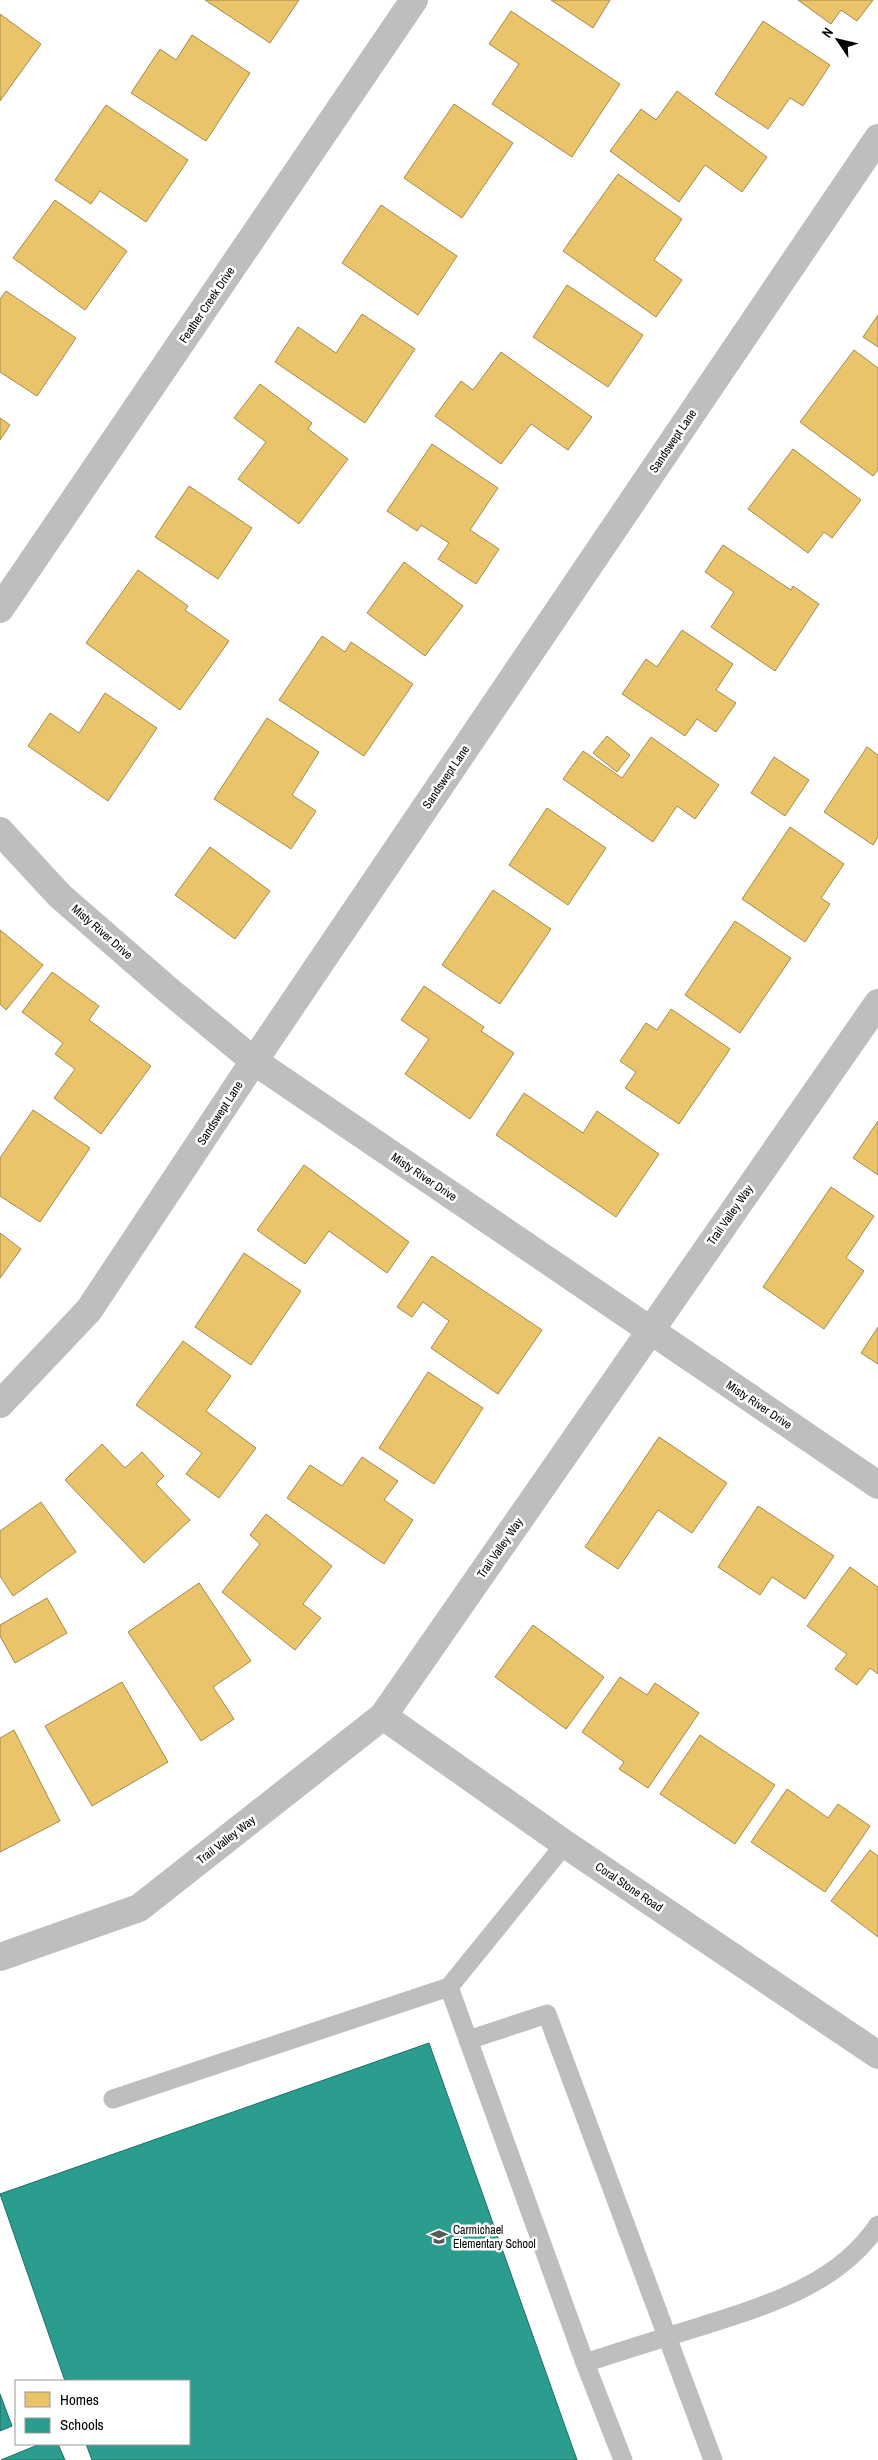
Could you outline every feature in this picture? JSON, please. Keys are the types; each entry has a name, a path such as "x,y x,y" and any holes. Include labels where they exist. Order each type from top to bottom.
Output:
{"street":[{"name":"Feather Creek Drive","path":"0,609 414,0"},
{"name":"Sandswept Lane","path":"0,1404 89,1310 254,1060 878,138"},
{"name":"Misty River Drive","path":"0,832 60,896 167,989 254,1060 649,1331 878,1484"},
{"name":"Trail Valley Way","path":"0,1957 139,1908 383,1716 878,1003"},
{"name":"Coral Stone Road","path":"383,1716 565,1844 878,2055"}],"lane":[{"path":"113,2099 449,1987 565,1844"},
{"path":"449,1987 585,2363 623,2460"},
{"path":"468,2040 547,2014 713,2460"},
{"path":"585,2363 781,2300 829,2274 867,2241 878,2226"}],"building: Homes":[{"path":"205,0 299,0 270,43"},
{"path":"551,0 610,0 593,28"},
{"path":"798,0 873,0 857,21 841,10 831,24"},
{"path":"511,11 620,84 572,157 492,104 519,64 489,44"},
{"path":"0,14 41,44 0,101"},
{"path":"763,21 830,65 803,106 790,98 768,129 715,94"},
{"path":"192,35 250,73 206,141 131,93 160,49 176,60"},
{"path":"677,91 767,157 742,192 705,165 679,202 610,151 641,109 656,120"},
{"path":"454,104 513,143 462,218 404,178"},
{"path":"106,105 188,160 146,222 100,191 91,204 55,180"},
{"path":"618,174 682,219 654,260 682,280 656,317 563,251"},
{"path":"55,200 127,251 85,310 13,258"},
{"path":"381,205 457,256 418,315 342,263"},
{"path":"567,285 643,335 608,387 533,337"},
{"path":"6,291 76,338 37,396 0,372 0,299"},
{"path":"362,314 415,349 365,423 275,362 298,327 336,353"},
{"path":"878,315 878,347 863,337"},
{"path":"854,350 878,368 878,470 873,476 800,422"},
{"path":"501,352 592,417 568,450 531,424 501,464 435,416 461,381 473,390"},
{"path":"260,384 312,423 308,429 348,459 299,524 238,479 266,442 234,418"},
{"path":"0,418 10,425 0,440"},
{"path":"432,444 498,488 470,530 499,549 476,584 438,559 449,543 421,525 417,531 387,511"},
{"path":"793,449 861,500 832,538 824,532 808,553 748,509"},
{"path":"189,486 252,528 218,579 155,537"},
{"path":"723,545 791,590 793,586 819,604 775,671 711,627 734,592 705,572"},
{"path":"404,562 463,606 425,656 367,613"},
{"path":"138,570 188,606 185,610 229,641 180,710 86,643"},
{"path":"682,630 733,664 716,690 736,703 716,732 697,719 685,736 622,694 646,659 657,667"},
{"path":"322,636 345,652 351,642 413,684 364,756 279,700"},
{"path":"105,693 157,728 108,801 28,746 50,713 79,733"},
{"path":"267,718 319,752 292,795 316,811 291,849 214,799"},
{"path":"607,736 630,755 617,772 593,753"},
{"path":"651,737 719,785 695,819 677,806 653,842 563,779 583,751 622,778"},
{"path":"867,747 878,755 878,837 873,845 824,812"},
{"path":"774,757 809,780 785,816 751,793"},
{"path":"547,808 606,848 568,905 509,865"},
{"path":"790,827 844,864 821,898 830,904 805,942 742,899"},
{"path":"210,847 270,891 235,939 175,895"},
{"path":"493,890 551,929 500,1004 442,965"},
{"path":"735,921 791,958 740,1033 685,995"},
{"path":"0,930 43,965 6,1010 0,1004"},
{"path":"52,972 99,1006 89,1020 151,1066 101,1134 54,1098 75,1069 55,1054 63,1043 22,1012"},
{"path":"424,986 484,1027 481,1031 514,1053 470,1119 405,1074 429,1039 401,1020"},
{"path":"671,1009 730,1049 679,1124 625,1088 636,1072 620,1061 646,1023 657,1030"},
{"path":"524,1093 583,1133 597,1111 659,1154 616,1217 496,1135"},
{"path":"33,1110 90,1148 40,1222 0,1196 0,1158"},
{"path":"878,1121 878,1175 853,1158"},
{"path":"304,1165 409,1242 387,1273 329,1231 305,1264 257,1230"},
{"path":"831,1187 874,1216 846,1258 864,1271 824,1329 763,1287"},
{"path":"0,1233 21,1249 0,1278"},
{"path":"244,1253 301,1291 251,1365 195,1327"},
{"path":"432,1256 542,1330 498,1394 431,1348 449,1321 423,1302 412,1317 397,1307"},
{"path":"878,1327 878,1364 861,1353"},
{"path":"183,1341 231,1376 206,1411 256,1448 219,1498 186,1474 202,1453 136,1405"},
{"path":"428,1372 483,1408 434,1484 379,1448"},
{"path":"659,1437 727,1483 692,1533 658,1510 618,1569 585,1547"},
{"path":"102,1444 125,1468 142,1452 164,1476 156,1484 190,1520 144,1563 65,1480"},
{"path":"362,1457 398,1481 384,1500 413,1520 384,1564 287,1498 310,1465 342,1486"},
{"path":"41,1502 76,1552 13,1596 0,1576 0,1531"},
{"path":"758,1506 834,1556 805,1599 772,1577 760,1595 718,1567"},
{"path":"266,1514 332,1566 303,1604 321,1618 295,1650 222,1592 260,1544 250,1535"},
{"path":"850,1567 878,1587 878,1674 870,1668 857,1685 835,1669 847,1654 807,1626"},
{"path":"199,1583 251,1661 213,1687 234,1719 201,1741 128,1632"},
{"path":"47,1598 67,1633 15,1663 0,1636 0,1625"},
{"path":"533,1625 604,1677 566,1729 495,1677"},
{"path":"620,1677 647,1695 655,1683 699,1713 648,1788 619,1769 624,1762 582,1732"},
{"path":"122,1682 168,1762 92,1806 45,1726"},
{"path":"14,1730 60,1821 0,1852 0,1738"},
{"path":"700,1735 775,1785 735,1844 660,1794"},
{"path":"787,1789 828,1818 838,1804 870,1826 825,1892 751,1842"},
{"path":"870,1850 878,1856 878,1937 831,1901"}],"building: Schools":[{"path":"429,2043 577,2460 92,2460 86,2445 190,2445 190,2380 65,2380 0,2194"},
{"path":"0,2394 12,2426 0,2431"},
{"path":"38,2445 58,2445 65,2460 1,2460"}],"place":[{"name":"Carmichael Elementary School","path":"439,2237"}]}
